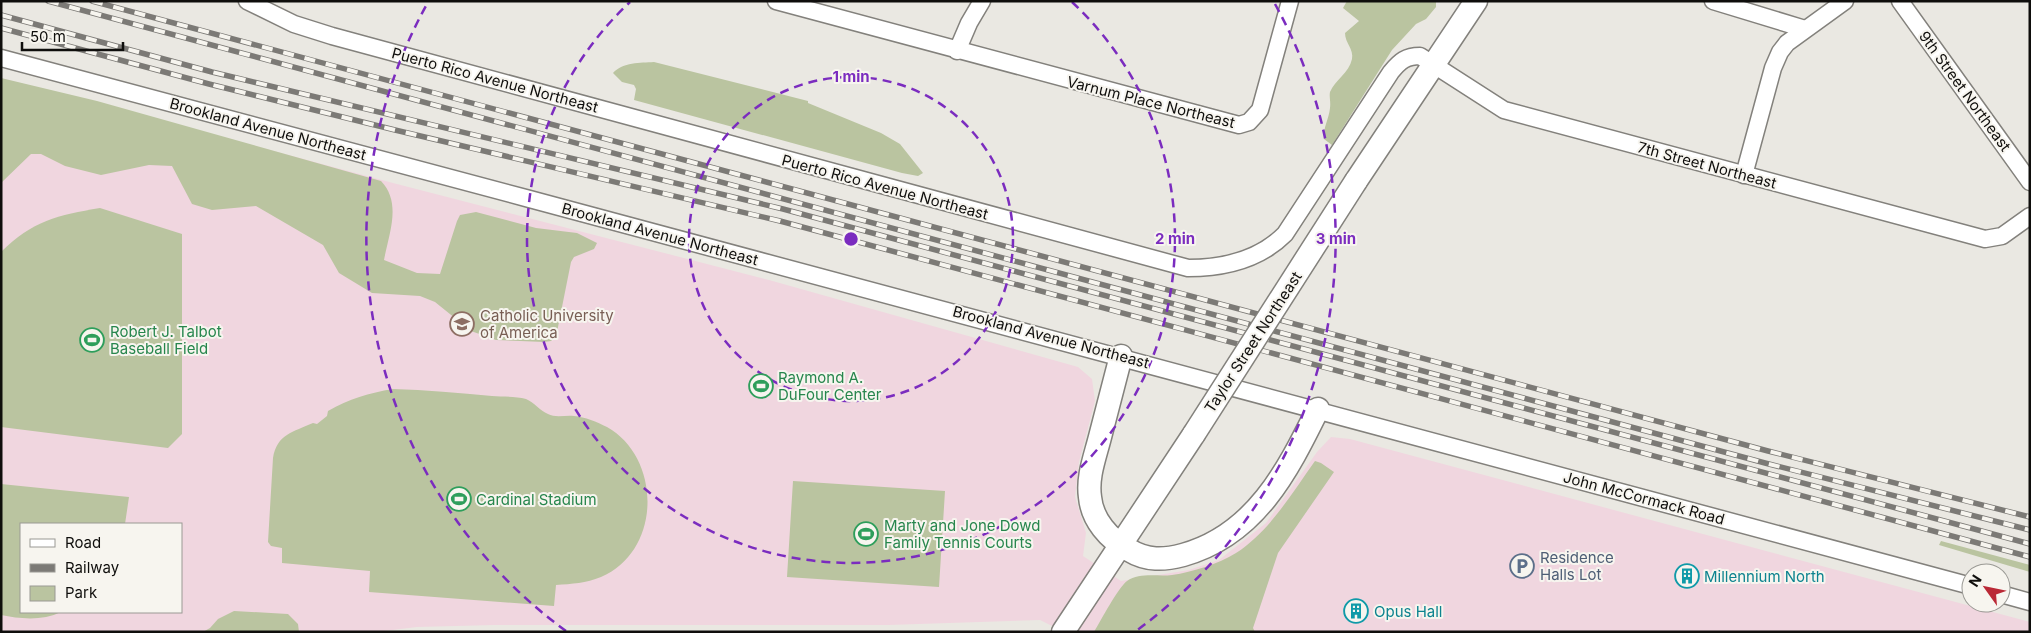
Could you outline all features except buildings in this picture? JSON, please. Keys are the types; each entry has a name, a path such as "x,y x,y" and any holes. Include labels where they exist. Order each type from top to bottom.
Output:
{"main road":[{"name":"Taylor Street Northeast","path":"1063,632 1194,434 1356,181 1476,1"},
{"path":"1121,356 1091,472 1089,490 1095,515 1104,530 1121,546 1140,556 1161,559 1198,550 1232,534 1247,521 1268,496 1294,454 1318,409"}],"street":[{"name":"Puerto Rico Avenue Northeast","path":"247,1 288,22 332,36 1188,268 1234,263 1256,255 1274,244 1285,234 1399,61 1410,56 1420,56 1434,65"},
{"path":"776,1 957,51 969,23 982,1"},
{"name":"Varnum Place Northeast","path":"957,51 1239,126 1249,122 1260,110 1290,1"},
{"path":"1713,1 1805,29"},
{"path":"1744,175 1774,62 1783,47 1845,1"},
{"name":"9th Street Northeast","path":"1900,1 2030,182"},
{"name":"Brookland Avenue Northeast","path":"1,58 1318,409"},
{"name":"7th Street Northeast","path":"1434,65 1504,110 1991,239 2002,236 2030,216"},
{"name":"John McCormack Road","path":"1318,409 1961,583"},
{"path":"2011,597 2030,602"}],"shaded area":[{"name":"Catholic University of America","path":"1,78 393,183 769,280 1078,367 1092,379 1095,401 1079,462 1075,497 1086,533 1083,556 1121,581 1189,570 1219,560 1266,523 1317,452 1331,437 1350,439 1961,603 1961,613 1997,613 2030,622 2030,632 1064,632 1040,620 888,625 494,625 417,627 376,632 1,632"}],"green space":[{"path":"1347,1 1436,1 1436,7 1426,19 1416,24 1392,50 1332,145 1324,139 1324,131 1329,116 1330,92 1348,68 1352,59 1352,52 1345,33 1359,21 1343,8"},
{"path":"654,62 808,101 808,103 881,133 900,144 923,173 918,176 902,173 634,100 636,89 634,85 622,82 613,73 627,65"},
{"path":"1,78 97,101 381,181 391,199 392,209 391,229 384,260 417,273 440,274 460,215 476,212 536,228 577,233 597,243 594,249 574,257 571,262 556,337 551,341 544,342 496,340 471,331 435,302 420,296 372,293 339,273 323,245 256,206 212,210 192,204 172,166 149,165 101,175 65,166 41,154 31,154 1,183"},
{"name":"Robert J. Talbot Baseball Field","path":"100,208 182,234 182,434 168,448 1,427 1,252 12,241 46,221 71,213"},
{"name":"Cardinal Stadium","path":"393,389 522,398 529,400 542,411 551,415 582,417 607,427 625,441 638,460 645,481 648,504 644,526 635,547 621,564 601,577 573,584 556,585 554,606 369,592 370,571 282,563 282,548 271,546 268,542 273,458 278,444 287,435 313,423 317,424 327,416 328,411 344,403 376,392"},
{"path":"1315,461 1334,472 1278,553 1253,628 1255,632 1094,632 1114,597 1123,585 1132,578 1149,575 1172,575 1197,570 1229,557 1248,544 1280,511"},
{"name":"Marty and Jone Dowd Family Tennis Courts","path":"793,481 945,491 939,587 787,577"},
{"path":"1,484 129,497 125,523 20,523 20,613 59,613 47,617 31,618 1,615"},
{"path":"1941,541 2030,565 2030,572 2011,566 2011,563 2000,563 1939,545"},
{"path":"234,611 288,614 298,624 299,632 203,632 210,628 218,619"}],"railway":[{"path":"48,1 1765,463 2030,530"},
{"path":"92,1 1768,451 2030,517"},
{"path":"1,15 212,72 783,209 2030,544"},
{"path":"1,28 209,84 780,221 2030,557"}],"place":[{"name":"Catholic University of America","path":"462,324"},
{"name":"Robert J. Talbot Baseball Field","path":"92,340"},
{"name":"Raymond A. DuFour Center","path":"761,386"},
{"name":"Cardinal Stadium","path":"459,499"},
{"name":"Marty and Jone Dowd Family Tennis Courts","path":"866,534"},
{"name":"Residence Halls Lot","path":"1522,566"},
{"name":"Millennium North","path":"1687,576"},
{"name":"Opus Hall","path":"1356,611"}]}
